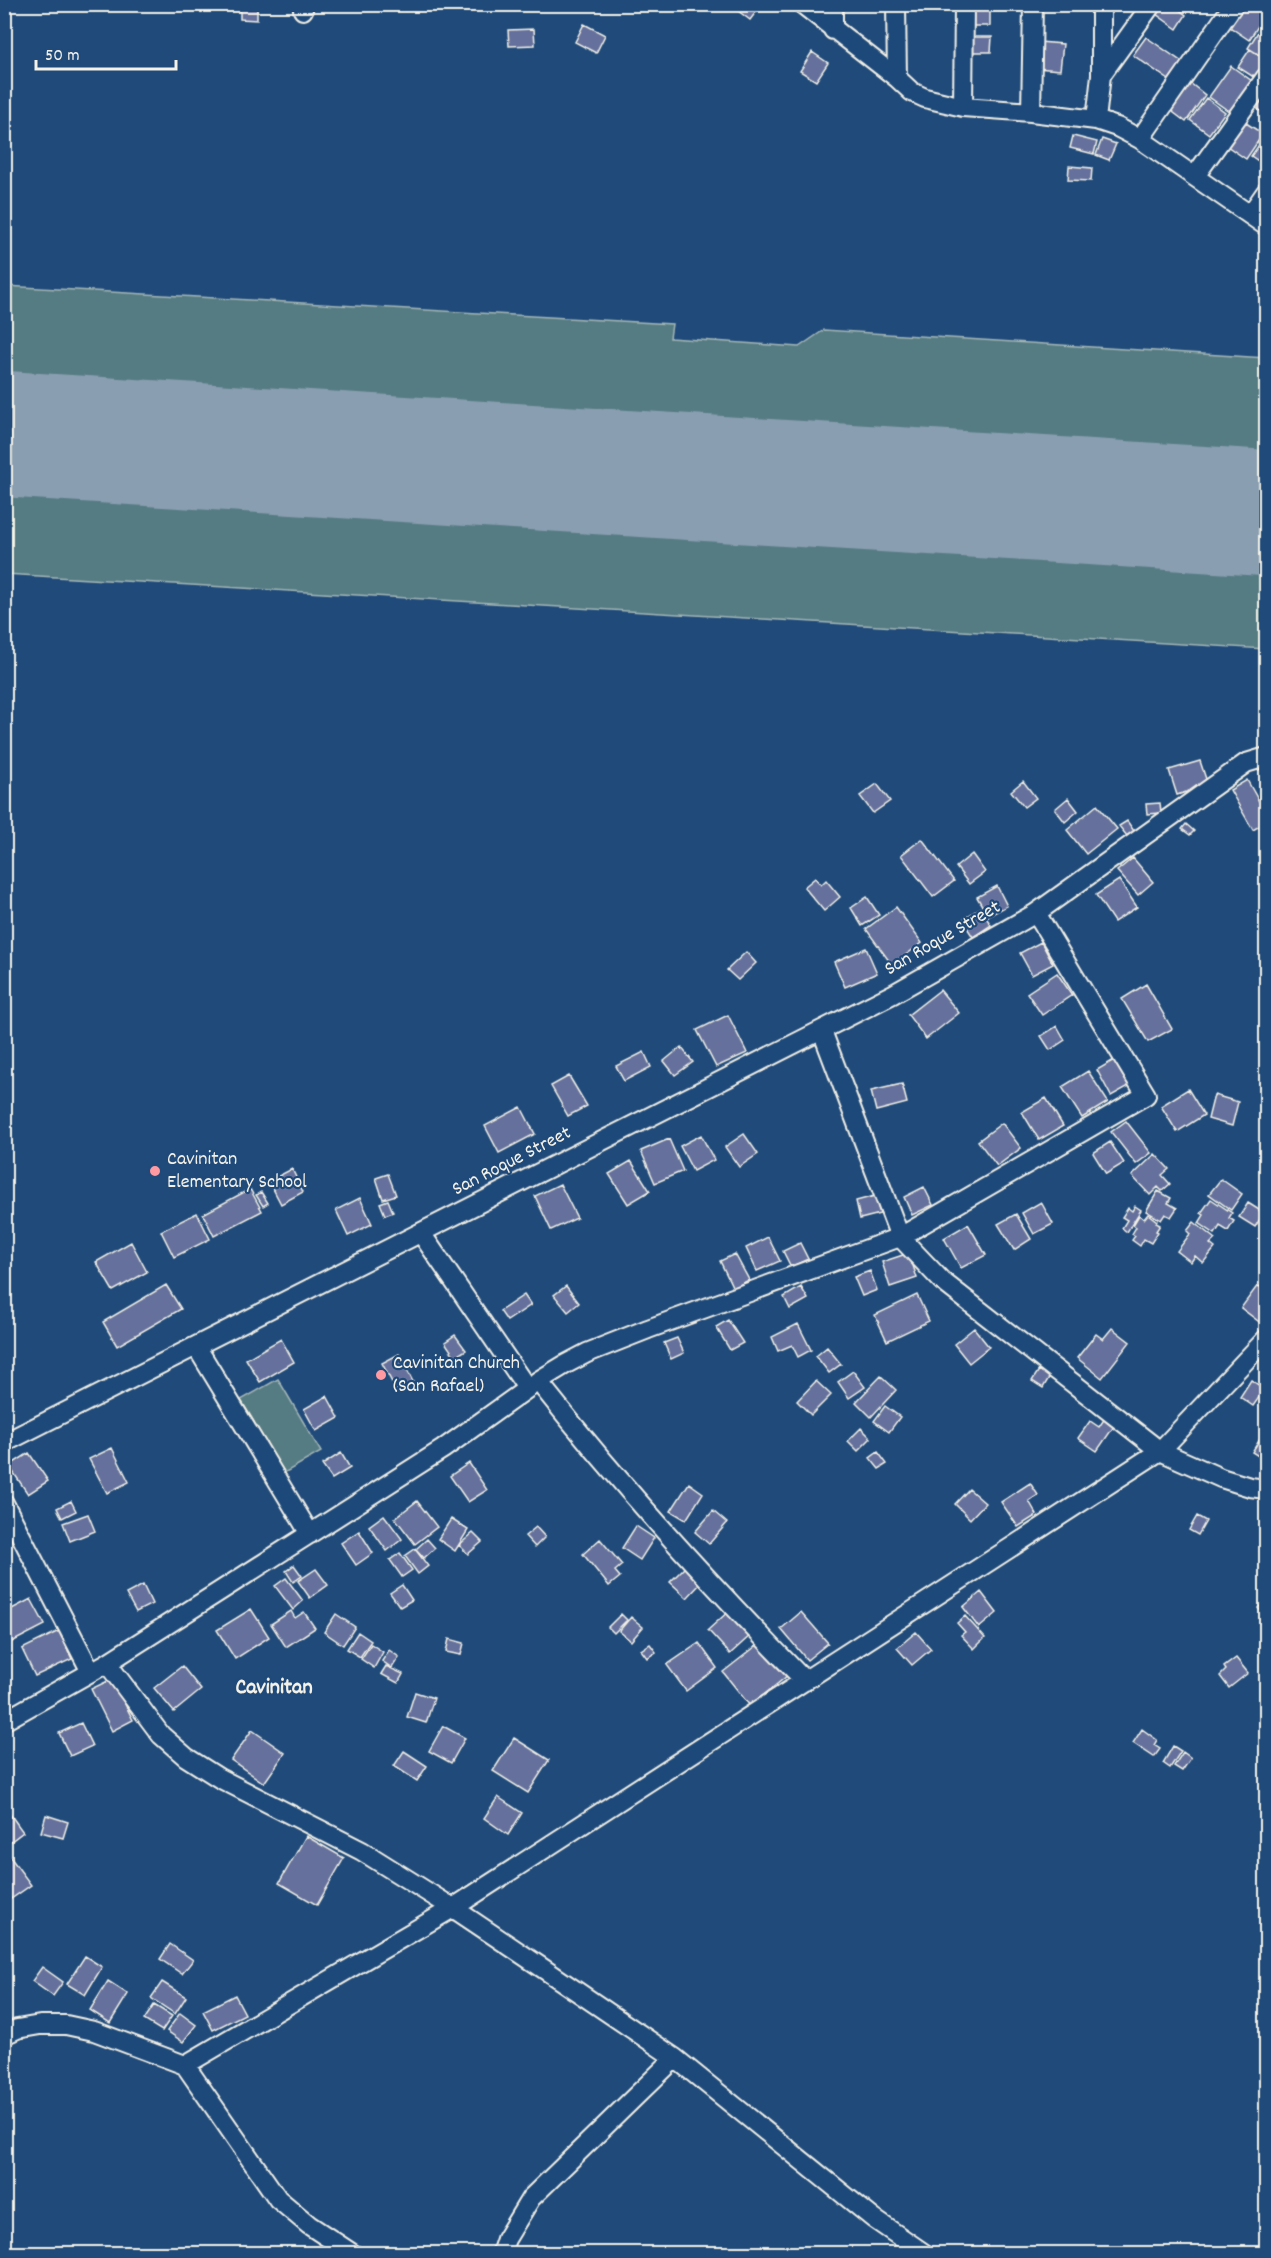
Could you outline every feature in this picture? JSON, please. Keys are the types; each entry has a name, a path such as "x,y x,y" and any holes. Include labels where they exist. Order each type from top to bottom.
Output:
{"street":[{"path":"802,4 912,92 925,98 963,107 1096,120 1117,127 1140,139 1266,226"},
{"path":"833,4 833,30"},
{"path":"896,4 897,78"},
{"path":"963,107 964,4"},
{"path":"1031,112 1033,4"},
{"path":"1096,120 1101,75 1101,4"},
{"path":"1101,75 1152,4"},
{"path":"1140,139 1234,4"},
{"path":"1195,176 1266,77"},
{"path":"1250,215 1266,192"},
{"name":"San Roque Street","path":"4,1443 893,994 1036,913 1246,763 1266,757"},
{"path":"4,1721 99,1668 443,1449 532,1384 588,1353 900,1237 1146,1095 1036,913"},
{"path":"822,1031 900,1237 942,1281 1160,1451 1221,1478 1250,1487 1266,1489"},
{"path":"421,1233 532,1384 721,1594 805,1681"},
{"path":"185,2065 453,1908 1160,1451 1266,1339"},
{"path":"196,1346 310,1534"},
{"path":"4,1503 99,1668 161,1735 186,1757 219,1778 362,1851 453,1908 675,2058 874,2219 925,2253"},
{"path":"4,2035 17,2029 40,2025 66,2025 94,2031 185,2065 278,2199 309,2225 353,2253"},
{"path":"501,2253 506,2239 531,2198 675,2058"}],"green space":[{"path":"5,286 672,324 670,338 799,347 824,330 1266,358 1266,459 5,388"},
{"path":"5,482 1266,567 1266,649 5,574"},
{"path":"278,1379 321,1452 284,1473 241,1400"}],"building":[{"path":"240,4 257,4 257,20 240,19"},
{"path":"729,4 762,4 750,20"},
{"path":"966,4 990,4 990,26 967,26"},
{"path":"1163,4 1172,4 1186,15 1177,29 1156,14"},
{"path":"1242,4 1253,4 1266,14 1249,40 1227,25"},
{"path":"1266,19 1266,59 1248,48"},
{"path":"584,24 605,35 596,53 575,42"},
{"path":"534,29 535,45 509,46 508,30"},
{"path":"969,37 992,37 991,52 969,52"},
{"path":"1146,37 1182,62 1169,80 1133,55"},
{"path":"1039,42 1063,44 1060,70 1036,68"},
{"path":"1250,49 1264,59 1261,63 1266,67 1258,78 1238,67"},
{"path":"812,52 828,63 816,81 800,71"},
{"path":"1231,66 1252,81 1230,112 1209,97"},
{"path":"1185,79 1205,95 1186,122 1165,106"},
{"path":"1266,88 1266,115 1254,106"},
{"path":"1206,98 1225,112 1209,134 1190,120"},
{"path":"1243,121 1263,134 1246,159 1227,146"},
{"path":"1266,135 1266,166 1251,156"},
{"path":"1073,136 1097,142 1094,154 1070,148"},
{"path":"1102,139 1116,144 1109,160 1096,155"},
{"path":"1069,166 1092,168 1091,181 1068,180"},
{"path":"1200,761 1208,785 1177,795 1169,770"},
{"path":"1247,780 1266,814 1266,822 1253,830 1230,790"},
{"path":"1023,781 1036,798 1024,807 1011,791"},
{"path":"877,784 890,801 873,813 860,796"},
{"path":"1068,798 1078,811 1065,822 1055,809"},
{"path":"1160,803 1161,813 1147,814 1146,804"},
{"path":"1097,805 1117,829 1086,854 1067,830"},
{"path":"1127,821 1134,831 1127,836 1119,826"},
{"path":"1186,824 1194,831 1190,835 1182,829"},
{"path":"922,839 954,881 933,897 901,855"},
{"path":"972,854 985,872 969,884 956,867"},
{"path":"1133,858 1153,882 1138,895 1117,871"},
{"path":"815,878 821,885 826,880 840,897 824,911 804,887"},
{"path":"1119,880 1137,907 1114,922 1096,895"},
{"path":"997,886 1007,906 988,916 977,897"},
{"path":"867,897 879,915 862,926 851,908"},
{"path":"896,907 922,943 892,965 866,929"},
{"path":"980,908 991,925 973,937 962,920"},
{"path":"1041,942 1053,964 1032,975 1020,953"},
{"path":"866,948 877,973 845,987 834,962"},
{"path":"746,952 756,963 738,980 727,970"},
{"path":"1057,973 1072,995 1042,1015 1027,993"},
{"path":"1146,984 1172,1029 1148,1042 1122,999"},
{"path":"940,990 959,1013 926,1039 908,1015"},
{"path":"728,1015 747,1053 716,1067 697,1030"},
{"path":"1057,1026 1065,1040 1050,1050 1041,1036"},
{"path":"681,1047 693,1062 675,1075 664,1061"},
{"path":"644,1052 651,1067 624,1081 616,1066"},
{"path":"1114,1060 1129,1086 1111,1096 1097,1070"},
{"path":"1088,1071 1108,1102 1082,1118 1062,1087"},
{"path":"569,1076 587,1106 568,1116 551,1086"},
{"path":"902,1084 907,1103 876,1111 871,1091"},
{"path":"1188,1089 1204,1115 1177,1132 1161,1106"},
{"path":"1214,1095 1238,1102 1232,1126 1208,1119"},
{"path":"1046,1098 1063,1126 1039,1140 1022,1112"},
{"path":"521,1107 535,1134 499,1153 485,1126"},
{"path":"1126,1121 1151,1153 1136,1164 1111,1132"},
{"path":"1002,1123 1021,1148 997,1166 978,1141"},
{"path":"744,1134 758,1154 739,1167 725,1147"},
{"path":"701,1135 714,1160 693,1171 680,1146"},
{"path":"669,1139 683,1171 655,1183 641,1151"},
{"path":"1110,1142 1124,1163 1106,1174 1093,1153"},
{"path":"1155,1154 1169,1169 1162,1175 1170,1184 1162,1191 1158,1187 1150,1195 1132,1176"},
{"path":"631,1161 650,1191 628,1204 609,1174"},
{"path":"292,1169 303,1192 281,1204 269,1181"},
{"path":"388,1174 396,1195 383,1199 376,1178"},
{"path":"1221,1179 1242,1194 1231,1210 1209,1194"},
{"path":"560,1184 577,1218 551,1230 535,1196"},
{"path":"924,1187 933,1205 912,1215 904,1197"},
{"path":"250,1189 262,1211 214,1236 203,1214"},
{"path":"1158,1191 1171,1198 1168,1203 1177,1208 1171,1217 1165,1214 1161,1220 1146,1211"},
{"path":"261,1192 268,1203 263,1206 256,1195"},
{"path":"875,1196 880,1214 860,1219 856,1201"},
{"path":"360,1198 372,1224 348,1236 336,1210"},
{"path":"1211,1199 1232,1213 1229,1218 1234,1221 1228,1231 1220,1226 1215,1234 1199,1223 1204,1215 1201,1213"},
{"path":"388,1200 393,1212 385,1215 380,1203"},
{"path":"1041,1202 1053,1224 1034,1234 1022,1213"},
{"path":"1248,1203 1264,1213 1255,1227 1239,1217"},
{"path":"1135,1206 1141,1210 1127,1232 1122,1228 1127,1220 1122,1217 1128,1208 1132,1211"},
{"path":"197,1213 210,1239 174,1257 161,1231"},
{"path":"1016,1214 1031,1239 1014,1250 998,1224"},
{"path":"1148,1214 1160,1225 1151,1243 1144,1239 1140,1246 1132,1240 1136,1227 1133,1225 1139,1215 1144,1219"},
{"path":"1194,1222 1215,1239 1210,1244 1215,1248 1203,1263 1195,1256 1191,1262 1177,1251 1190,1234 1187,1231"},
{"path":"968,1224 986,1255 961,1268 944,1238"},
{"path":"768,1237 780,1261 757,1271 746,1248"},
{"path":"131,1242 147,1272 113,1291 96,1262"},
{"path":"800,1243 808,1259 791,1267 783,1251"},
{"path":"909,1253 917,1278 890,1287 882,1262"},
{"path":"735,1254 749,1280 733,1288 720,1261"},
{"path":"870,1271 877,1290 862,1296 854,1277"},
{"path":"166,1285 181,1309 117,1346 103,1322"},
{"path":"1258,1285 1266,1292 1266,1298 1260,1306 1266,1311 1266,1327 1241,1308"},
{"path":"566,1286 579,1303 568,1312 554,1295"},
{"path":"801,1287 808,1299 790,1309 784,1297"},
{"path":"524,1295 531,1305 507,1321 500,1311"},
{"path":"917,1295 929,1321 887,1341 875,1315"},
{"path":"728,1320 743,1343 730,1350 716,1327"},
{"path":"798,1324 811,1350 798,1357 792,1345 778,1351 772,1337"},
{"path":"974,1328 989,1347 969,1363 954,1344"},
{"path":"1112,1328 1130,1342 1102,1378 1077,1358 1096,1334 1103,1339"},
{"path":"455,1335 466,1350 455,1357 445,1342"},
{"path":"677,1338 684,1353 671,1359 664,1343"},
{"path":"281,1339 294,1362 260,1382 246,1359"},
{"path":"827,1347 841,1364 829,1373 816,1356"},
{"path":"399,1354 413,1382 396,1390 382,1363"},
{"path":"1039,1370 1050,1376 1043,1388 1032,1381"},
{"path":"853,1371 865,1387 849,1398 838,1382"},
{"path":"881,1376 896,1390 871,1417 856,1402"},
{"path":"1251,1380 1265,1389 1253,1406 1240,1397"},
{"path":"816,1381 831,1395 811,1415 797,1401"},
{"path":"327,1396 339,1418 316,1431 304,1409"},
{"path":"885,1406 900,1417 889,1432 874,1421"},
{"path":"1105,1418 1115,1425 1097,1451 1078,1438 1090,1421 1099,1427"},
{"path":"861,1428 871,1438 858,1451 848,1441"},
{"path":"1266,1432 1266,1461 1252,1452"},
{"path":"112,1448 129,1482 107,1493 89,1459"},
{"path":"878,1452 887,1464 879,1469 870,1458"},
{"path":"29,1453 48,1481 28,1494 9,1466"},
{"path":"341,1453 350,1468 332,1479 322,1465"},
{"path":"469,1463 487,1490 468,1502 450,1476"},
{"path":"689,1483 703,1493 686,1520 671,1511"},
{"path":"1030,1483 1038,1495 1029,1501 1037,1515 1018,1527 1001,1502"},
{"path":"969,1489 985,1503 970,1519 955,1504"},
{"path":"71,1501 76,1511 62,1518 57,1508"},
{"path":"417,1501 437,1527 415,1544 395,1518"},
{"path":"713,1511 727,1523 709,1544 695,1532"},
{"path":"88,1514 95,1531 70,1541 63,1523"},
{"path":"384,1515 402,1539 387,1551 369,1526"},
{"path":"1197,1516 1206,1521 1198,1535 1189,1530"},
{"path":"451,1519 468,1530 455,1551 438,1539"},
{"path":"636,1526 654,1538 640,1560 622,1548"},
{"path":"536,1527 545,1537 535,1547 525,1536"},
{"path":"359,1531 373,1553 356,1565 341,1543"},
{"path":"473,1533 482,1542 468,1554 459,1545"},
{"path":"427,1539 435,1548 424,1558 416,1549"},
{"path":"600,1539 622,1565 615,1571 620,1577 609,1586 583,1554"},
{"path":"415,1549 428,1566 418,1574 405,1556"},
{"path":"400,1553 412,1570 402,1577 390,1560"},
{"path":"294,1565 302,1576 293,1582 286,1571"},
{"path":"685,1567 701,1583 687,1598 670,1582"},
{"path":"316,1569 328,1585 310,1598 298,1581"},
{"path":"286,1578 303,1601 293,1610 275,1586"},
{"path":"143,1585 152,1604 136,1612 126,1594"},
{"path":"402,1585 412,1600 400,1607 390,1593"},
{"path":"981,1592 997,1613 979,1628 963,1607"},
{"path":"31,1599 45,1625 10,1643 4,1632 4,1613"},
{"path":"1266,1600 1266,1617 1258,1608"},
{"path":"251,1609 269,1637 235,1659 217,1630"},
{"path":"730,1610 752,1634 730,1654 708,1630"},
{"path":"291,1611 295,1618 304,1612 315,1628 286,1647 271,1624"},
{"path":"801,1612 828,1643 807,1660 781,1629"},
{"path":"336,1614 355,1627 343,1645 324,1632"},
{"path":"621,1614 627,1620 614,1633 608,1627"},
{"path":"965,1616 985,1638 974,1649 961,1635 965,1632 957,1623"},
{"path":"631,1617 643,1627 631,1641 619,1631"},
{"path":"59,1631 72,1659 35,1676 22,1649"},
{"path":"358,1632 371,1641 360,1657 347,1649"},
{"path":"916,1632 931,1649 912,1665 897,1648"},
{"path":"449,1639 464,1643 461,1655 446,1652"},
{"path":"699,1643 717,1668 686,1691 667,1665"},
{"path":"760,1643 787,1676 750,1706 723,1672"},
{"path":"371,1644 383,1652 374,1668 361,1659"},
{"path":"650,1644 656,1652 647,1658 641,1650"},
{"path":"389,1650 399,1657 392,1668 382,1661"},
{"path":"1236,1658 1248,1673 1229,1688 1220,1676 1226,1670 1224,1667"},
{"path":"182,1666 201,1690 174,1712 154,1688"},
{"path":"386,1666 403,1674 398,1683 381,1674"},
{"path":"112,1679 133,1720 112,1731 91,1689"},
{"path":"415,1692 434,1698 426,1723 407,1717"},
{"path":"81,1723 92,1746 70,1756 59,1733"},
{"path":"443,1726 465,1738 451,1763 429,1751"},
{"path":"1142,1729 1157,1740 1154,1745 1160,1749 1154,1757 1133,1743"},
{"path":"252,1730 285,1753 264,1783 231,1760"},
{"path":"514,1738 549,1760 528,1793 493,1771"},
{"path":"1173,1746 1181,1751 1170,1768 1163,1763"},
{"path":"404,1751 427,1766 417,1781 394,1766"},
{"path":"1183,1752 1191,1758 1182,1771 1174,1766"},
{"path":"498,1797 522,1813 508,1835 484,1818"},
{"path":"10,1814 23,1832 6,1845 4,1819"},
{"path":"46,1815 68,1822 63,1838 41,1832"},
{"path":"306,1836 344,1858 317,1905 279,1883"},
{"path":"8,1854 31,1885 11,1899 4,1890 4,1857"},
{"path":"170,1944 193,1960 182,1974 160,1959"},
{"path":"85,1956 102,1967 85,1995 67,1984"},
{"path":"42,1967 63,1982 53,1996 32,1981"},
{"path":"108,1981 128,1994 110,2023 90,2010"},
{"path":"162,1982 186,1997 175,2014 151,1998"},
{"path":"235,1995 245,2014 213,2030 203,2011"},
{"path":"154,2005 172,2016 162,2031 144,2020"},
{"path":"180,2013 196,2025 183,2042 167,2031"}],"runway":[{"path":"4,434 1266,513"}],"place":[{"name":"Cavinitan Elementary School","path":"155,1171"},
{"name":"Cavinitan Church (San Rafael)","path":"381,1375"}],"district":[{"name":"Cavinitan","path":"274,1688"}]}
